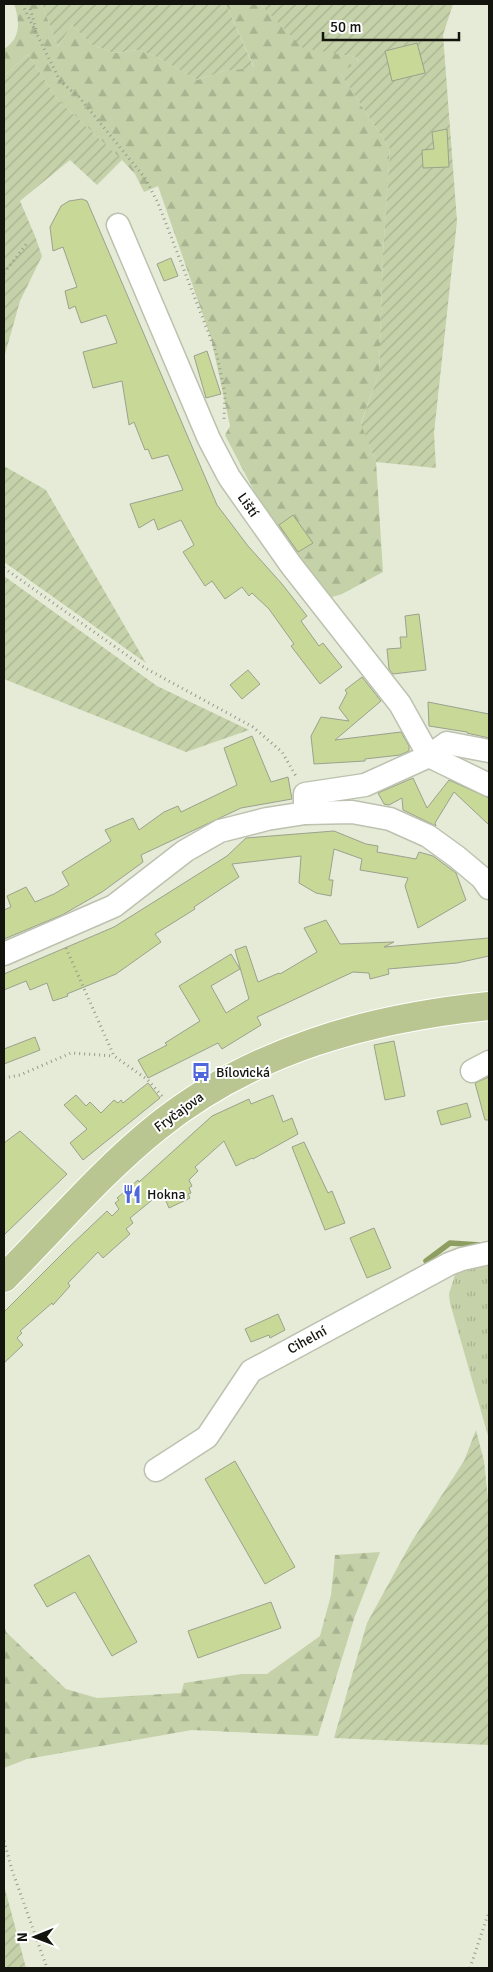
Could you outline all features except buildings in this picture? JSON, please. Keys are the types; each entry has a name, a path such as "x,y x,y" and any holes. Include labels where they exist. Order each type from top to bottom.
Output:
{"main road":[{"name":"Fryčajova","path":"4,1278 117,1163 158,1126 207,1092 291,1050 325,1037 399,1018 489,1006"}],"street":[{"name":"Liští","path":"118,225 209,440 229,477 291,565 400,704 429,756"},
{"path":"4,954 114,906 185,852 220,831 267,819 305,803 365,785 429,756 447,743 489,752"},
{"path":"429,756 489,785"},
{"path":"305,803 390,819 428,836 482,878 489,888"},
{"name":"Cihelní","path":"156,1470 207,1437 251,1371 449,1264 489,1253"}],"path":[{"path":"22,4 60,81 80,97 145,178 158,204 217,355 226,394 224,421 209,440"},
{"path":"29,4 41,43"},
{"path":"4,273 28,242"},
{"path":"4,568 145,668 253,727 282,752 305,803"},
{"path":"58,931 114,1056 148,1080 178,1113"},
{"path":"4,1078 20,1075 71,1053 114,1056"},
{"path":"4,1841 47,1968"},
{"path":"470,1968 489,1911"}],"green space":[{"path":"14,4 42,4 58,47 72,25 92,45 114,53 138,50 157,57 197,80 224,71 254,67 226,4 260,4 303,47 356,57 359,62 340,73 390,149 383,254 379,373 361,423 376,462 383,572 342,594 329,598 265,512 225,435 230,426 211,338 158,186 144,192 135,174 122,160 57,99 28,54 4,76 4,49 14,40 18,29"},
{"path":"42,4 226,4 254,68 224,71 197,80 157,57 138,50 114,53 92,45 72,25 58,47"},
{"path":"260,4 453,4 443,35 457,221 434,433 436,468 376,462 361,424 379,373 383,254 390,149 340,73 359,61 356,57 303,48"},
{"path":"28,54 57,99 122,160 97,185 70,160 20,201 42,256 20,301 4,358 4,76"},
{"path":"4,466 46,490 146,663 4,562"},
{"path":"4,576 157,686 249,730 186,752 4,679"},
{"path":"489,1260 489,1439 449,1294 456,1271 460,1273"},
{"path":"476,1430 484,1461 489,1507 489,1745 334,1738 367,1623 412,1541 464,1461"},
{"path":"380,1552 355,1616 318,1736 192,1730 27,1759 4,1768 4,1625 6,1632 66,1689 97,1698 181,1693 184,1683 242,1674 267,1674 320,1636 331,1595 335,1555"},
{"path":"4,1885 26,1968 4,1968"}],"waterway":[{"path":"426,1261 450,1243 480,1245"}],"place":[{"name":"Bílovická","path":"201,1072"},
{"name":"Hokna","path":"132,1194"}]}
